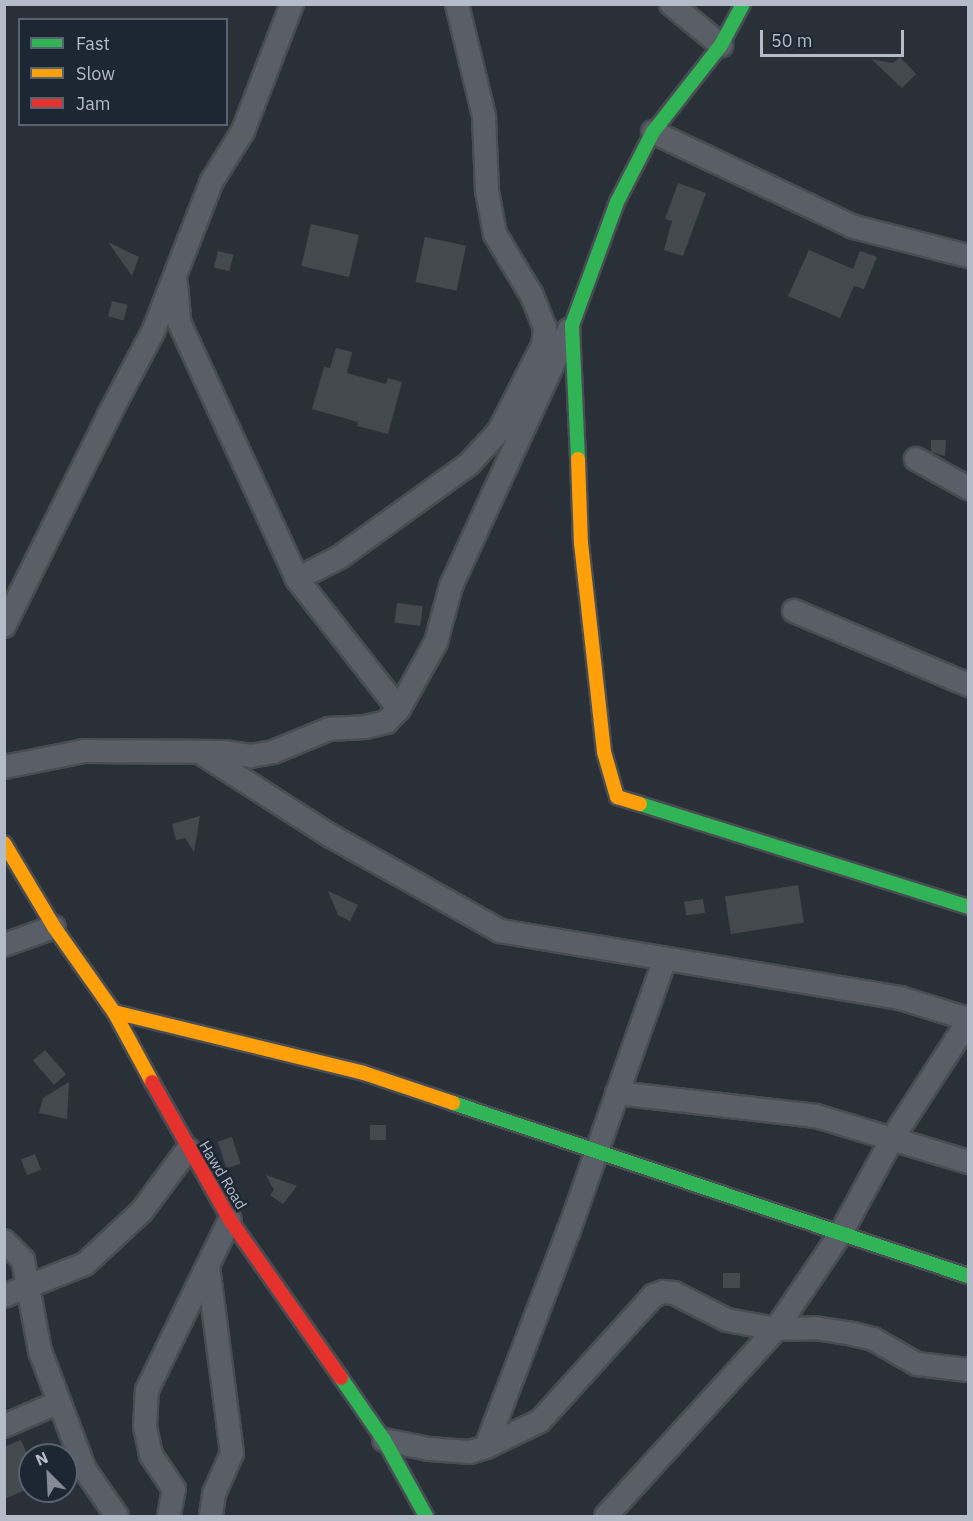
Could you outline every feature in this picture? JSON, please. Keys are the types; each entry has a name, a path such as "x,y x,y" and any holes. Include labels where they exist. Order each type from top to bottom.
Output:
{"street":[{"path":"4,626 153,332 212,181 243,131 292,4"},
{"path":"297,579 340,557 469,464 499,431 543,345 545,328 531,294 495,234 487,191 484,116 470,69 457,4"},
{"path":"670,4 721,45"},
{"path":"4,767 84,750 200,752 251,756 273,752 329,729 364,727 386,722 399,709 436,642 451,586 572,325 617,202 653,132 721,45 743,4"},
{"path":"653,132 854,227 969,256"},
{"path":"175,277 178,322 297,579 399,709"},
{"path":"572,325 581,543 604,752 617,797 969,907"},
{"path":"916,459 969,488"},
{"path":"794,611 969,685"},
{"path":"200,752 332,836 500,931 900,998 969,1020 892,1139 842,1233 776,1329 606,1516"},
{"name":"Hawd Road","path":"4,843 54,927 114,1012 188,1149 230,1220 384,1440 426,1516"},
{"path":"4,945 54,927"},
{"path":"486,1447 569,1230 665,959"},
{"path":"114,1012 364,1073 969,1276"},
{"path":"617,1093 816,1116 969,1162"},
{"path":"4,1296 85,1264 142,1211 188,1149"},
{"path":"169,1516 174,1489 151,1455 145,1427 147,1390 230,1220"},
{"path":"4,1241 23,1260 40,1351 85,1470 117,1516"},
{"path":"208,1266 232,1453 214,1494 211,1516"},
{"path":"384,1440 440,1450 470,1452 486,1447 540,1421 653,1296 663,1292 674,1293 727,1320 776,1329 815,1328 873,1339 917,1364 969,1370"},
{"path":"4,1426 59,1402"}],"building":[{"path":"900,57 916,74 902,88 871,59 893,63"},
{"path":"678,183 706,193 683,256 664,250 672,221 665,219"},
{"path":"311,224 359,235 349,277 301,266"},
{"path":"425,237 466,246 457,291 415,282"},
{"path":"108,242 139,257 132,276"},
{"path":"809,250 853,269 860,251 877,257 864,289 854,286 840,318 788,296"},
{"path":"218,251 234,255 229,271 214,267"},
{"path":"112,301 128,305 124,320 108,317"},
{"path":"336,348 352,352 347,373 386,384 388,378 402,382 388,434 357,426 358,422 312,409 324,367 330,368"},
{"path":"931,440 946,440 945,456 931,452"},
{"path":"397,603 423,606 420,626 395,623"},
{"path":"200,816 194,852 185,838 176,840 172,824"},
{"path":"798,885 804,923 731,934 725,897"},
{"path":"328,891 358,905 350,921 338,915"},
{"path":"703,899 705,913 686,916 684,902"},
{"path":"45,1050 66,1074 54,1085 33,1060"},
{"path":"69,1082 67,1119 39,1113 43,1098"},
{"path":"370,1125 386,1125 386,1140 370,1140"},
{"path":"232,1137 241,1164 226,1168 218,1142"},
{"path":"35,1154 41,1170 27,1175 21,1159"},
{"path":"266,1175 297,1186 283,1204 270,1195 274,1190"},
{"path":"723,1273 740,1273 740,1288 723,1288"},
{"path":"21,1440 22,1443 18,1443 18,1493 4,1499 4,1447"}],"traffic: fast":[{"path":"578,459 572,325 617,202 653,132 721,45 743,4"},
{"path":"640,804 968,907"},
{"path":"453,1103 968,1276"},
{"path":"341,1378 384,1440 426,1516"}],"traffic: slow":[{"path":"578,459 581,543 604,752 617,797 640,804"},
{"path":"4,843 54,927 114,1012 152,1082"},
{"path":"114,1012 364,1073 453,1103"}],"traffic: jam":[{"path":"152,1082 230,1220 341,1378"}]}
